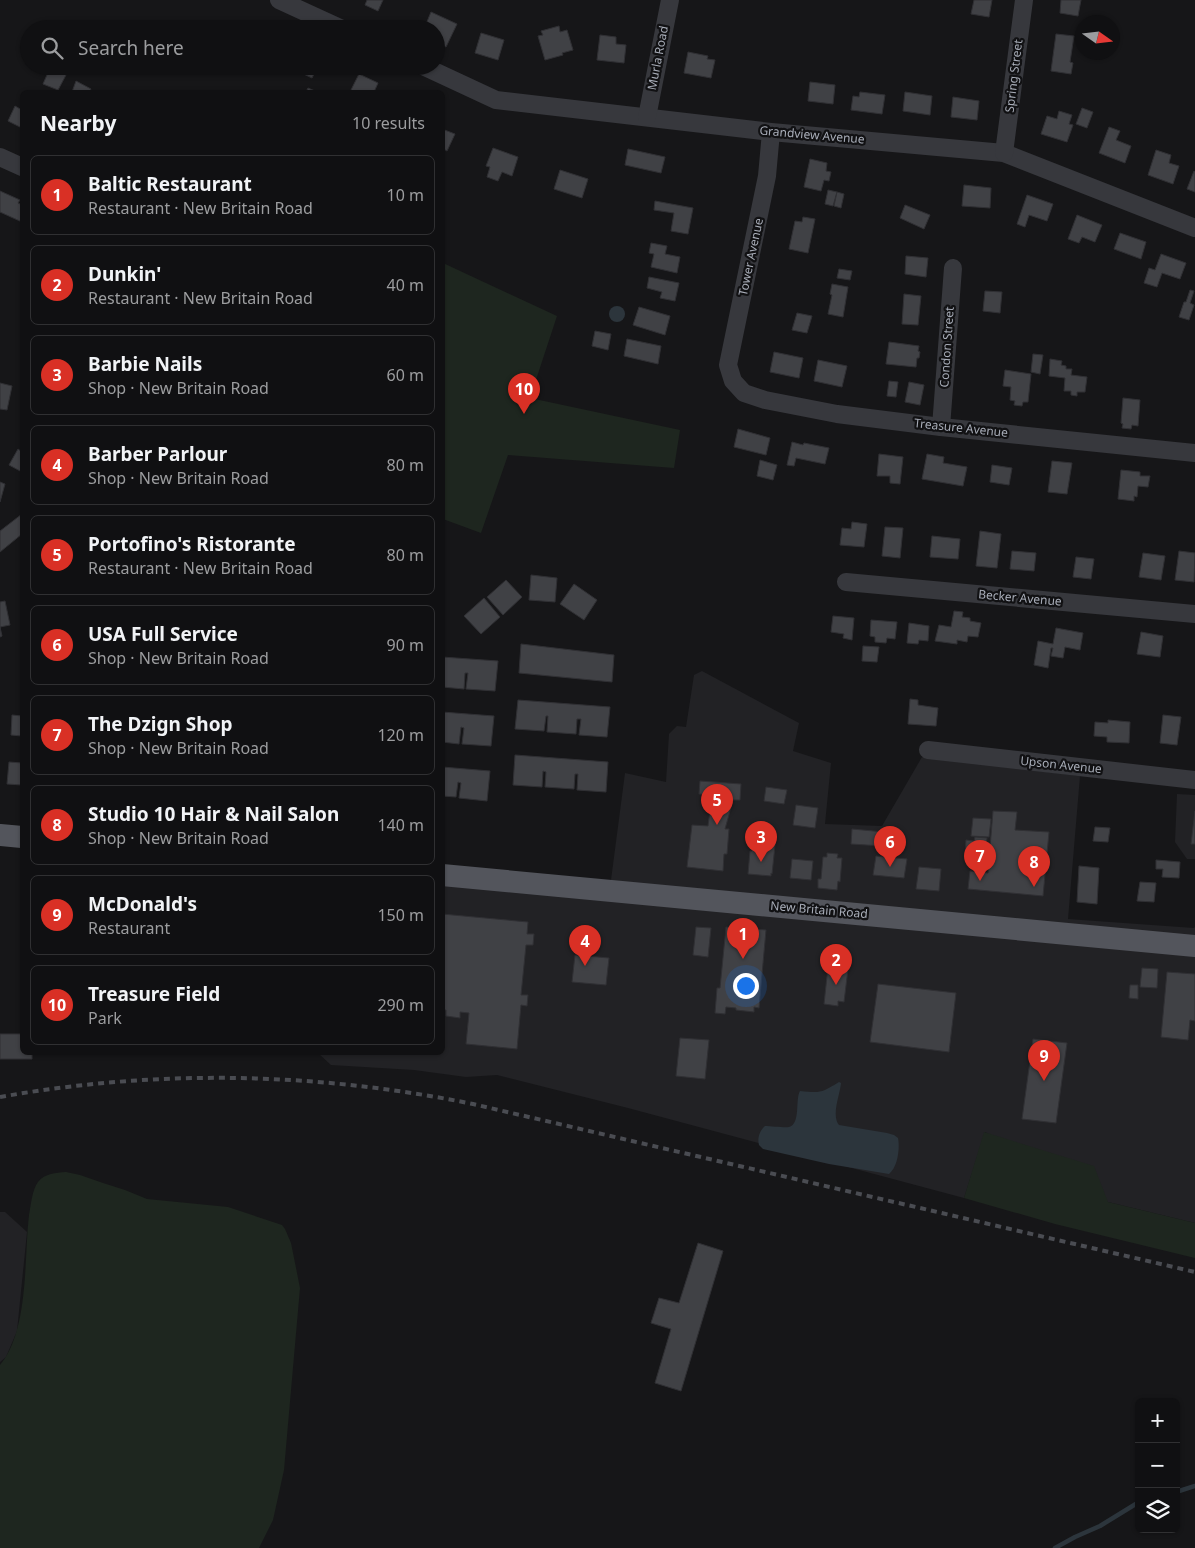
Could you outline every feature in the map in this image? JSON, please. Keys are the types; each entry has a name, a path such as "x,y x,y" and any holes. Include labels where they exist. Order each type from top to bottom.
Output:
{"main road":[{"path":"0,835 20,838"},
{"name":"New Britain Road","path":"445,875 1195,946"}],"street":[{"path":"280,0 323,20"},
{"name":"Murla Road","path":"647,117 670,0"},
{"name":"Spring Street","path":"1004,153 1024,0"},
{"name":"Grandview Avenue","path":"442,75 496,100 771,132 1004,153 1195,228"},
{"name":"Tower Avenue","path":"733,382 728,365 768,176 771,132"},
{"path":"0,157 20,167"},
{"name":"Condon Street","path":"941,427 953,268"},
{"name":"Treasure Avenue","path":"733,382 744,393 765,400 837,414 941,427 1195,453"},
{"name":"Becker Avenue","path":"846,582 1195,614"},
{"name":"Upson Avenue","path":"928,750 1195,780"}],"shaded area":[{"path":"445,264 557,316 530,398 680,430 674,468 508,455 481,533 445,520"},
{"path":"617,306 623,308 625,314 623,320 617,322 611,320 609,314 611,308"},
{"path":"702,671 799,723 793,751 831,763 825,824 882,826 922,757 1080,776 1068,919 1195,927 1195,1223 1108,1202 985,1132 964,1198 497,1075 466,1077 414,1070 331,1065 320,1055 445,1055 445,883 611,880 625,773 666,782 669,734 677,726 686,727 694,675"},
{"path":"1177,794 1195,795 1195,859 1187,859 1175,842"},
{"path":"839,1082 841,1083 836,1116 839,1125 887,1133 898,1138 898,1157 889,1174 829,1164 763,1149 759,1145 759,1134 765,1126 789,1127 793,1125 800,1091 821,1091"},
{"path":"984,1132 1094,1166 1108,1202 1195,1223 1195,1258 1055,1224 964,1198"},
{"path":"66,1172 125,1190 147,1199 228,1207 282,1225 285,1229 291,1243 300,1288 284,1470 273,1520 259,1548 0,1548 0,1365 9,1351 21,1314 29,1215 34,1189 44,1177"},
{"path":"0,1212 5,1212 27,1232 17,1331 6,1357 0,1362"}],"building":[{"path":"367,0 383,0 378,11 365,5"},
{"path":"974,0 992,0 989,17 971,14"},
{"path":"1061,0 1081,0 1078,15 1060,13"},
{"path":"431,12 457,24 446,47 445,20 428,20"},
{"path":"559,26 560,32 567,30 573,50 545,60 538,36 543,35 541,31"},
{"path":"481,33 504,40 498,60 475,53"},
{"path":"1056,34 1074,36 1070,62 1073,63 1071,74 1051,71"},
{"path":"600,35 616,37 616,44 626,45 624,63 597,60"},
{"path":"688,52 708,56 707,59 715,60 711,78 684,73"},
{"path":"47,75 66,75 58,90 43,84"},
{"path":"358,75 378,83 375,90 351,90"},
{"path":"76,81 91,89 90,90 73,90"},
{"path":"810,82 835,85 833,104 808,101"},
{"path":"860,92 885,95 882,114 851,110 853,96 859,97"},
{"path":"905,92 932,96 930,115 903,111"},
{"path":"953,97 979,101 977,120 951,117"},
{"path":"15,106 20,109 20,127 8,121"},
{"path":"1082,108 1093,112 1087,128 1076,124"},
{"path":"1059,111 1072,115 1069,124 1073,125 1067,142 1041,134 1047,116 1057,119"},
{"path":"1109,127 1120,131 1116,140 1131,146 1125,163 1099,153"},
{"path":"445,130 455,134 447,151 445,150"},
{"path":"493,148 518,157 512,176 502,172 498,181 487,177 490,167 486,166"},
{"path":"628,149 665,157 661,173 625,165"},
{"path":"1156,150 1171,155 1169,163 1179,166 1173,184 1148,175"},
{"path":"810,159 827,163 826,171 831,172 829,181 824,180 821,191 804,187"},
{"path":"560,170 588,179 582,198 554,189"},
{"path":"1195,172 1195,192 1187,189"},
{"path":"964,185 991,188 990,208 962,206"},
{"path":"828,190 837,192 833,206 825,204"},
{"path":"0,191 20,200 18,203 20,204 20,221 0,212"},
{"path":"837,192 844,194 841,208 834,206"},
{"path":"1027,195 1053,204 1047,221 1029,215 1025,227 1017,224"},
{"path":"655,201 693,208 688,234 671,231 674,213 654,210"},
{"path":"905,205 930,215 924,229 900,218"},
{"path":"1077,215 1102,225 1095,242 1082,237 1079,243 1068,239"},
{"path":"803,217 815,219 808,253 789,249 795,221 802,222"},
{"path":"1120,233 1146,242 1141,259 1114,249"},
{"path":"651,243 667,246 665,254 680,257 677,273 651,267 654,254 649,253"},
{"path":"1161,254 1186,263 1180,279 1162,273 1157,287 1144,283 1149,268 1155,270"},
{"path":"906,256 928,258 926,277 905,274"},
{"path":"839,269 852,271 850,280 837,278"},
{"path":"649,277 679,283 675,301 660,298 662,292 647,288"},
{"path":"832,284 848,287 843,317 828,314"},
{"path":"1190,290 1194,291 1190,303 1194,305 1189,320 1179,317"},
{"path":"985,291 1002,292 1000,313 983,311"},
{"path":"904,294 921,296 918,325 902,324"},
{"path":"639,307 670,316 665,335 633,325"},
{"path":"797,313 812,316 807,333 792,330"},
{"path":"595,331 611,334 608,350 592,346"},
{"path":"627,339 661,346 658,364 624,356"},
{"path":"889,342 919,346 918,351 920,352 916,367 886,364"},
{"path":"774,352 803,358 799,378 770,372"},
{"path":"1033,354 1043,355 1040,374 1031,372"},
{"path":"1050,359 1062,361 1061,365 1066,366 1066,369 1072,369 1071,375 1087,377 1085,392 1077,392 1077,396 1071,395 1071,391 1064,391 1065,378 1049,376"},
{"path":"818,360 847,366 842,387 814,381"},
{"path":"1005,370 1031,374 1028,402 1023,402 1022,406 1014,405 1015,401 1010,400 1011,387 1003,386"},
{"path":"889,381 898,382 896,397 887,396"},
{"path":"909,382 924,385 920,405 905,402"},
{"path":"0,383 12,386 7,410 0,409"},
{"path":"1123,398 1140,400 1138,426 1132,425 1131,429 1122,428"},
{"path":"738,429 770,438 766,455 734,447"},
{"path":"792,442 829,448 825,464 796,458 794,466 787,465"},
{"path":"18,449 20,450 20,471 9,465"},
{"path":"879,454 903,457 900,484 890,483 890,476 877,476"},
{"path":"927,454 944,457 943,463 967,467 963,486 922,479"},
{"path":"760,460 777,465 773,480 757,476"},
{"path":"1052,461 1072,463 1067,494 1048,492"},
{"path":"992,465 1012,468 1009,485 990,482"},
{"path":"1121,470 1140,472 1140,476 1150,476 1148,487 1138,486 1137,497 1134,496 1134,501 1118,499"},
{"path":"0,482 5,484 0,502"},
{"path":"20,516 20,536 0,552 0,531"},
{"path":"852,522 867,524 864,547 840,545 842,528 851,529"},
{"path":"885,527 903,528 900,558 882,556"},
{"path":"980,531 1001,534 997,568 976,566"},
{"path":"932,536 960,539 958,559 930,557"},
{"path":"1012,551 1036,553 1034,571 1010,569"},
{"path":"1179,551 1195,553 1194,582 1175,580"},
{"path":"1143,553 1165,556 1161,580 1139,577"},
{"path":"1076,557 1094,559 1091,579 1073,577"},
{"path":"531,575 557,578 555,602 529,600"},
{"path":"506,580 522,597 503,615 487,597"},
{"path":"574,584 597,600 584,620 560,604"},
{"path":"484,598 500,617 481,634 464,616"},
{"path":"5,601 10,625 0,627 0,602"},
{"path":"954,611 963,612 962,617 981,623 978,637 968,636 967,642 957,640 957,644 935,641 939,625 951,627"},
{"path":"833,616 854,618 852,640 843,638 844,634 831,632"},
{"path":"871,620 897,622 895,639 887,638 886,643 875,642 875,637 870,636"},
{"path":"909,623 929,626 928,641 919,640 918,644 907,643"},
{"path":"1056,628 1083,633 1080,650 1065,647 1063,658 1051,656 1053,648 1051,648 1048,668 1034,665 1038,641 1053,644"},
{"path":"1141,632 1163,636 1160,657 1137,654"},
{"path":"521,644 614,655 612,682 519,673"},
{"path":"863,646 879,647 877,662 862,661"},
{"path":"445,657 498,661 495,691 466,689 468,673 465,673 464,689 445,687"},
{"path":"910,699 918,700 918,705 938,708 936,726 908,724"},
{"path":"518,700 610,707 607,737 579,735 581,719 577,719 576,734 547,732 548,716 546,716 544,731 515,729"},
{"path":"445,712 494,716 491,746 462,744 464,728 461,727 459,744 445,742"},
{"path":"12,715 20,716 20,736 11,735"},
{"path":"1163,715 1181,717 1177,745 1160,743"},
{"path":"1108,720 1130,722 1129,743 1107,742 1107,737 1094,736 1095,722 1108,723"},
{"path":"515,755 608,762 606,792 577,790 578,774 575,774 574,789 545,787 546,772 543,771 542,787 513,785"},
{"path":"9,762 20,763 20,785 7,784"},
{"path":"445,767 490,771 487,801 459,798 461,783 458,782 456,797 445,796"},
{"path":"700,781 741,784 740,800 733,800 725,829 729,829 727,854 724,854 723,871 687,867 692,825 708,826 712,795 699,794"},
{"path":"766,787 787,790 784,804 764,801"},
{"path":"796,805 818,808 815,828 793,825"},
{"path":"993,811 1017,812 1015,830 1049,832 1043,896 968,889 970,871 988,873"},
{"path":"1195,811 1195,844 1191,844"},
{"path":"973,818 991,819 989,837 971,836"},
{"path":"1095,827 1110,828 1108,842 1093,841"},
{"path":"755,829 766,830 766,835 776,836 771,876 748,874 750,851 752,851 752,845 754,845"},
{"path":"852,829 884,832 883,846 851,844"},
{"path":"975,837 987,838 985,856 965,855 966,840 974,841"},
{"path":"827,853 838,854 837,858 842,858 840,882 838,881 837,890 818,888 818,879 821,879 823,857 827,857"},
{"path":"876,856 907,859 904,878 873,875"},
{"path":"792,859 813,861 811,880 790,878"},
{"path":"1156,860 1180,862 1179,878 1162,877 1163,869 1156,869"},
{"path":"1079,866 1099,868 1097,904 1077,902"},
{"path":"919,867 941,869 939,891 916,889"},
{"path":"1140,882 1156,883 1154,902 1137,901"},
{"path":"445,914 528,922 527,934 534,934 533,945 526,945 521,995 528,995 527,1006 521,1005 517,1049 466,1044 469,1013 460,1012 460,1018 446,1016"},
{"path":"696,927 711,928 708,957 693,955"},
{"path":"726,927 766,930 759,1008 754,1007 754,1012 726,1007 725,1014 715,1013 717,988 720,988"},
{"path":"575,955 609,958 606,985 572,982"},
{"path":"828,967 848,969 844,1002 838,1001 838,1006 824,1004"},
{"path":"1142,968 1158,969 1157,988 1140,987"},
{"path":"1167,972 1195,974 1195,1021 1190,1020 1188,1040 1161,1037"},
{"path":"878,984 956,993 949,1052 870,1042"},
{"path":"1130,985 1138,985 1138,999 1129,998"},
{"path":"0,1034 20,1034 20,1055 32,1055 32,1059 0,1059"},
{"path":"680,1038 709,1040 705,1079 676,1076"},
{"path":"1033,1039 1067,1043 1056,1123 1022,1119"},
{"path":"698,1243 723,1251 681,1391 655,1383 671,1329 651,1323 659,1298 679,1303"}],"waterway":[{"path":"1180,1491 1195,1486"},
{"path":"1055,1548 1100,1526 1135,1504"}],"railway":[{"path":"0,1097 59,1088 177,1078 296,1080 414,1093 473,1104 1195,1272"}],"place":[{"name":"Treasure Field","path":"524,414"},
{"name":"Portofino's Ristorante","path":"717,825"},
{"name":"Barbie Nails","path":"761,862"},
{"name":"USA Full Service","path":"890,867"},
{"name":"The Dzign Shop","path":"980,881"},
{"name":"Studio 10 Hair & Nail Salon","path":"1034,887"},
{"name":"Baltic Restaurant","path":"743,959"},
{"name":"Barber Parlour","path":"585,966"},
{"name":"Dunkin'","path":"836,985"},
{"name":"McDonald's","path":"1044,1081"}]}
